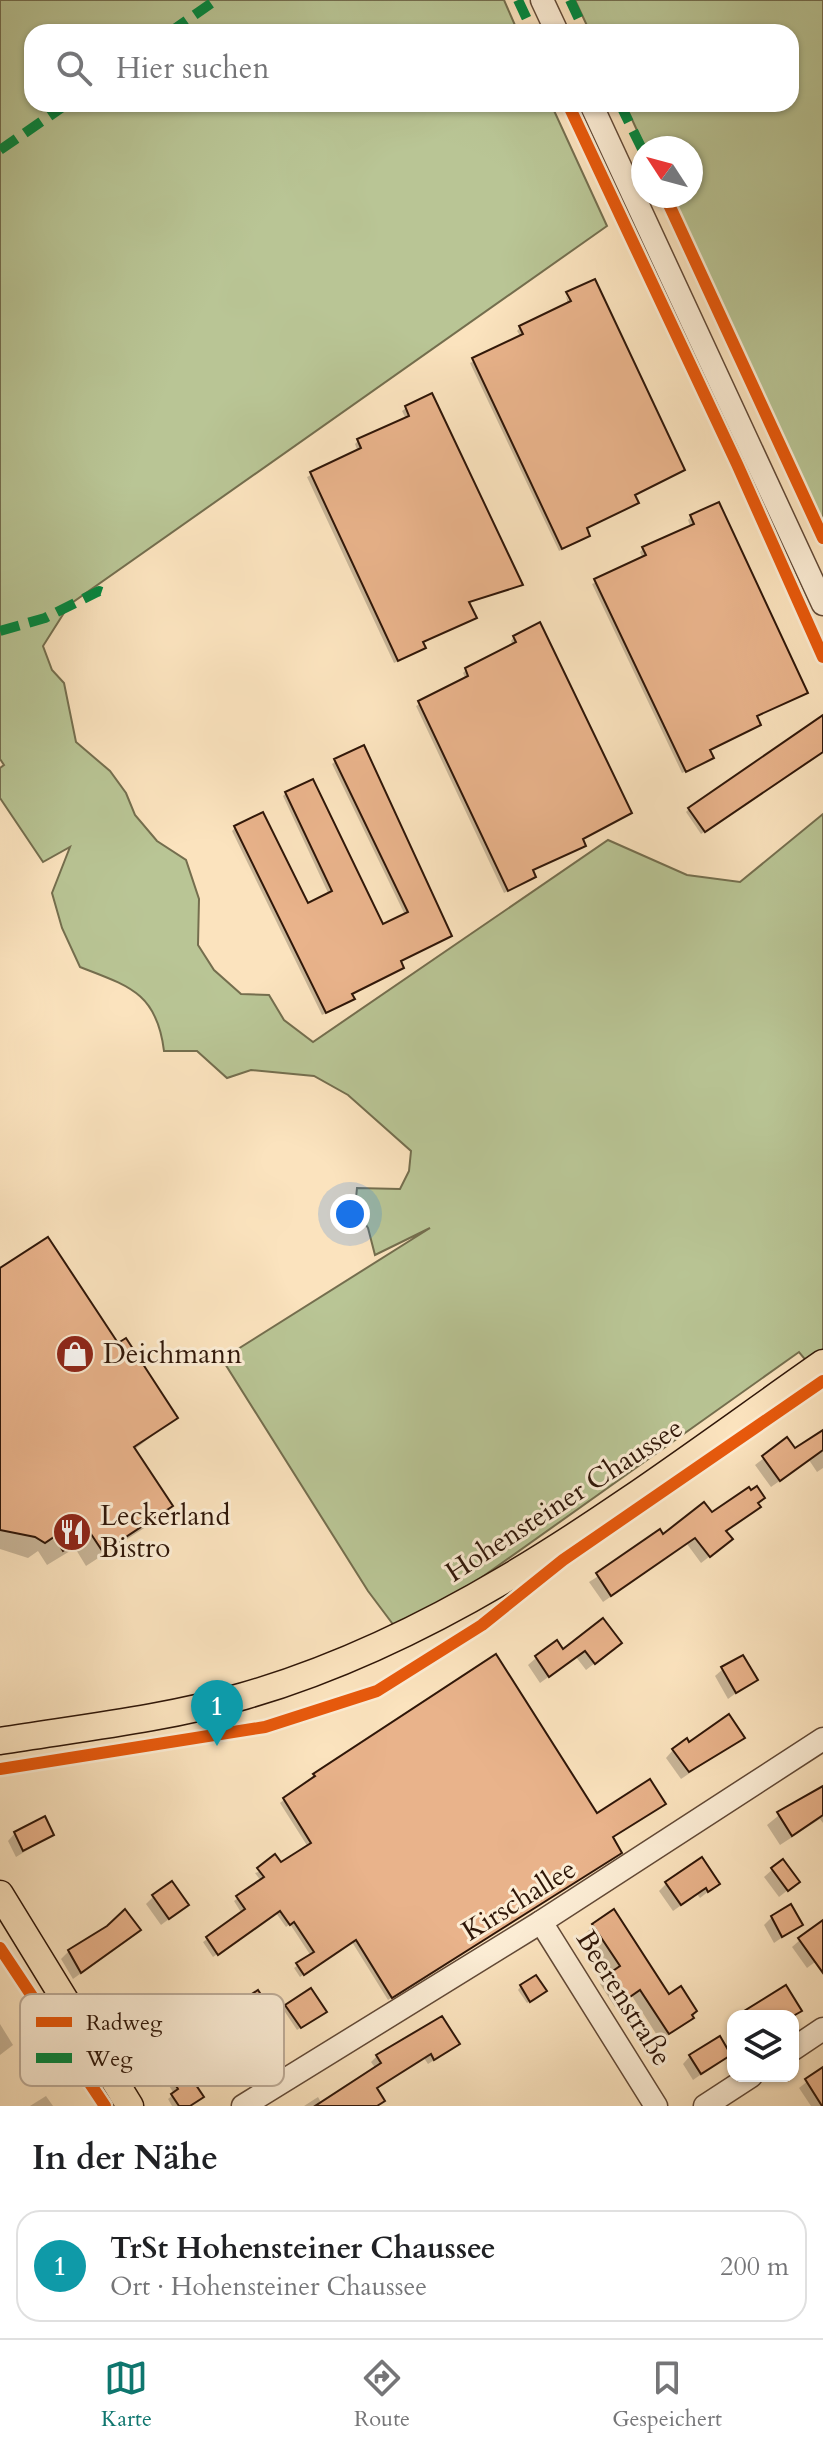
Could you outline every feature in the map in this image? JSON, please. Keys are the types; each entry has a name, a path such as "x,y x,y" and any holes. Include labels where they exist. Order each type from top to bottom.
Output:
{"main road":[{"name":"Hohensteiner Chaussee","path":"0,1741 183,1711 244,1696 360,1655 449,1613 532,1565 823,1363"},
{"path":"0,1894 61,1994"},
{"path":"118,2086 130,2106"}],"street":[{"path":"542,0 553,24"},
{"path":"595,112 823,604"},
{"name":"Kirschallee","path":"284,2081 541,1922 823,1739"},
{"name":"Beerenstraße","path":"541,1922 656,2106"},
{"path":"799,2045 823,2029"},
{"path":"705,2106 742,2082"},
{"name":"Kirschallee","path":"243,2106 275,2086"}],"green space":[{"path":"0,0 504,0 514,24 24,24 24,112 555,112 607,226 69,605 43,646 52,670 64,683 76,742 110,771 126,793 135,815 157,841 186,860 199,899 198,945 214,970 241,994 269,995 284,1020 313,1042 608,840 687,875 740,882 823,814 823,1352 808,1363 799,1352 457,1595 398,1631 368,1591 222,1359 430,1228 375,1255 368,1228 355,1208 357,1188 400,1189 409,1171 411,1151 348,1095 314,1076 251,1070 227,1078 197,1051 164,1051 155,1016 138,994 80,967 62,928 52,893 70,847 43,862 0,798 0,768 4,765 0,759"},
{"path":"575,0 823,0 823,535 673,208 703,208 703,136 640,136 629,112 799,112 799,24 586,24"}],"building":[{"path":"595,279 685,470 635,495 639,503 587,528 590,536 562,549 472,358 523,334 519,326 571,301 566,292"},
{"path":"432,393 523,585 469,602 477,618 423,642 426,648 398,661 310,472 361,448 357,439 409,416 405,406"},
{"path":"719,502 808,693 757,716 761,725 710,750 714,758 686,772 594,579 646,555 642,547 694,524 690,515"},
{"path":"540,622 632,813 583,839 586,846 533,870 536,877 508,891 418,701 468,676 465,668 516,642 513,636"},
{"path":"823,715 823,752 705,832 688,808"},
{"path":"364,745 452,936 401,961 404,968 352,994 355,999 326,1013 234,826 263,812 308,903 332,891 285,792 313,779 383,924 408,912 334,759"},
{"path":"48,1237 118,1343 126,1338 178,1418 134,1447 173,1506 103,1552 91,1534 63,1551 54,1537 45,1543 35,1537 0,1530 0,1268"},
{"path":"823,1430 823,1450 780,1481 762,1456 787,1437 795,1448"},
{"path":"757,1486 765,1498 758,1503 761,1507 726,1531 733,1539 710,1557 695,1538 611,1596 596,1573 660,1529 663,1534 704,1502 712,1512 749,1487 751,1490"},
{"path":"603,1618 622,1643 595,1664 585,1651 549,1677 535,1656 557,1640 563,1649"},
{"path":"496,1654 597,1813 650,1779 666,1804 613,1837 622,1853 392,1998 356,1940 304,1975 296,1963 314,1952 294,1922 290,1925 280,1911 218,1955 206,1937 245,1909 236,1896 264,1877 257,1868 275,1854 281,1862 311,1843 283,1798 315,1776 313,1774"},
{"path":"743,1655 758,1680 736,1693 721,1667"},
{"path":"729,1714 745,1738 689,1772 672,1749 687,1738 689,1742"},
{"path":"823,1786 823,1815 792,1836 777,1812"},
{"path":"45,1816 54,1835 23,1851 14,1832"},
{"path":"702,1857 720,1884 708,1892 706,1888 681,1905 665,1882"},
{"path":"783,1859 800,1882 788,1891 771,1868"},
{"path":"172,1881 189,1905 169,1919 152,1895"},
{"path":"791,1904 803,1925 782,1937 771,1916"},
{"path":"125,1909 141,1930 81,1973 68,1950 107,1926"},
{"path":"614,1909 669,1994 681,1986 697,2011 692,2015 694,2018 669,2034 640,1990 624,2001 607,1975 620,1966 592,1924"},
{"path":"823,1920 823,1973 798,1938"},
{"path":"536,1975 547,1991 530,2002 520,1985"},
{"path":"786,1985 802,2011 799,2013 799,2010 746,2010"},
{"path":"311,1988 327,2012 301,2028 285,2005"},
{"path":"442,2016 460,2044 434,2060 431,2054 377,2088 385,2101 377,2106 315,2106 381,2063 376,2055"},
{"path":"720,2036 727,2048 727,2058 701,2074 689,2055"},
{"path":"823,2067 823,2106 822,2106 805,2079"},
{"path":"176,2086 197,2086 204,2097 190,2106 179,2106 171,2094 178,2089"}],"marked path":[{"path":"182,24 216,0"},
{"path":"518,0 529,24"},
{"path":"570,0 581,24"},
{"path":"0,150 55,112"},
{"path":"624,112 636,136"},
{"path":"0,631 45,618 99,591 111,595"}],"cycle path":[{"path":"572,112 737,464 823,657"},
{"path":"671,208 823,538"},
{"path":"0,1769 265,1727 377,1691 482,1625 563,1560 823,1381"},
{"path":"0,1948 31,1994"},
{"path":"92,2086 105,2106"}],"place":[{"name":"Deichmann","path":"75,1354"},
{"name":"Leckerland Bistro","path":"72,1532"},
{"name":"TrSt Hohensteiner Chaussee","path":"217,1746"}]}
